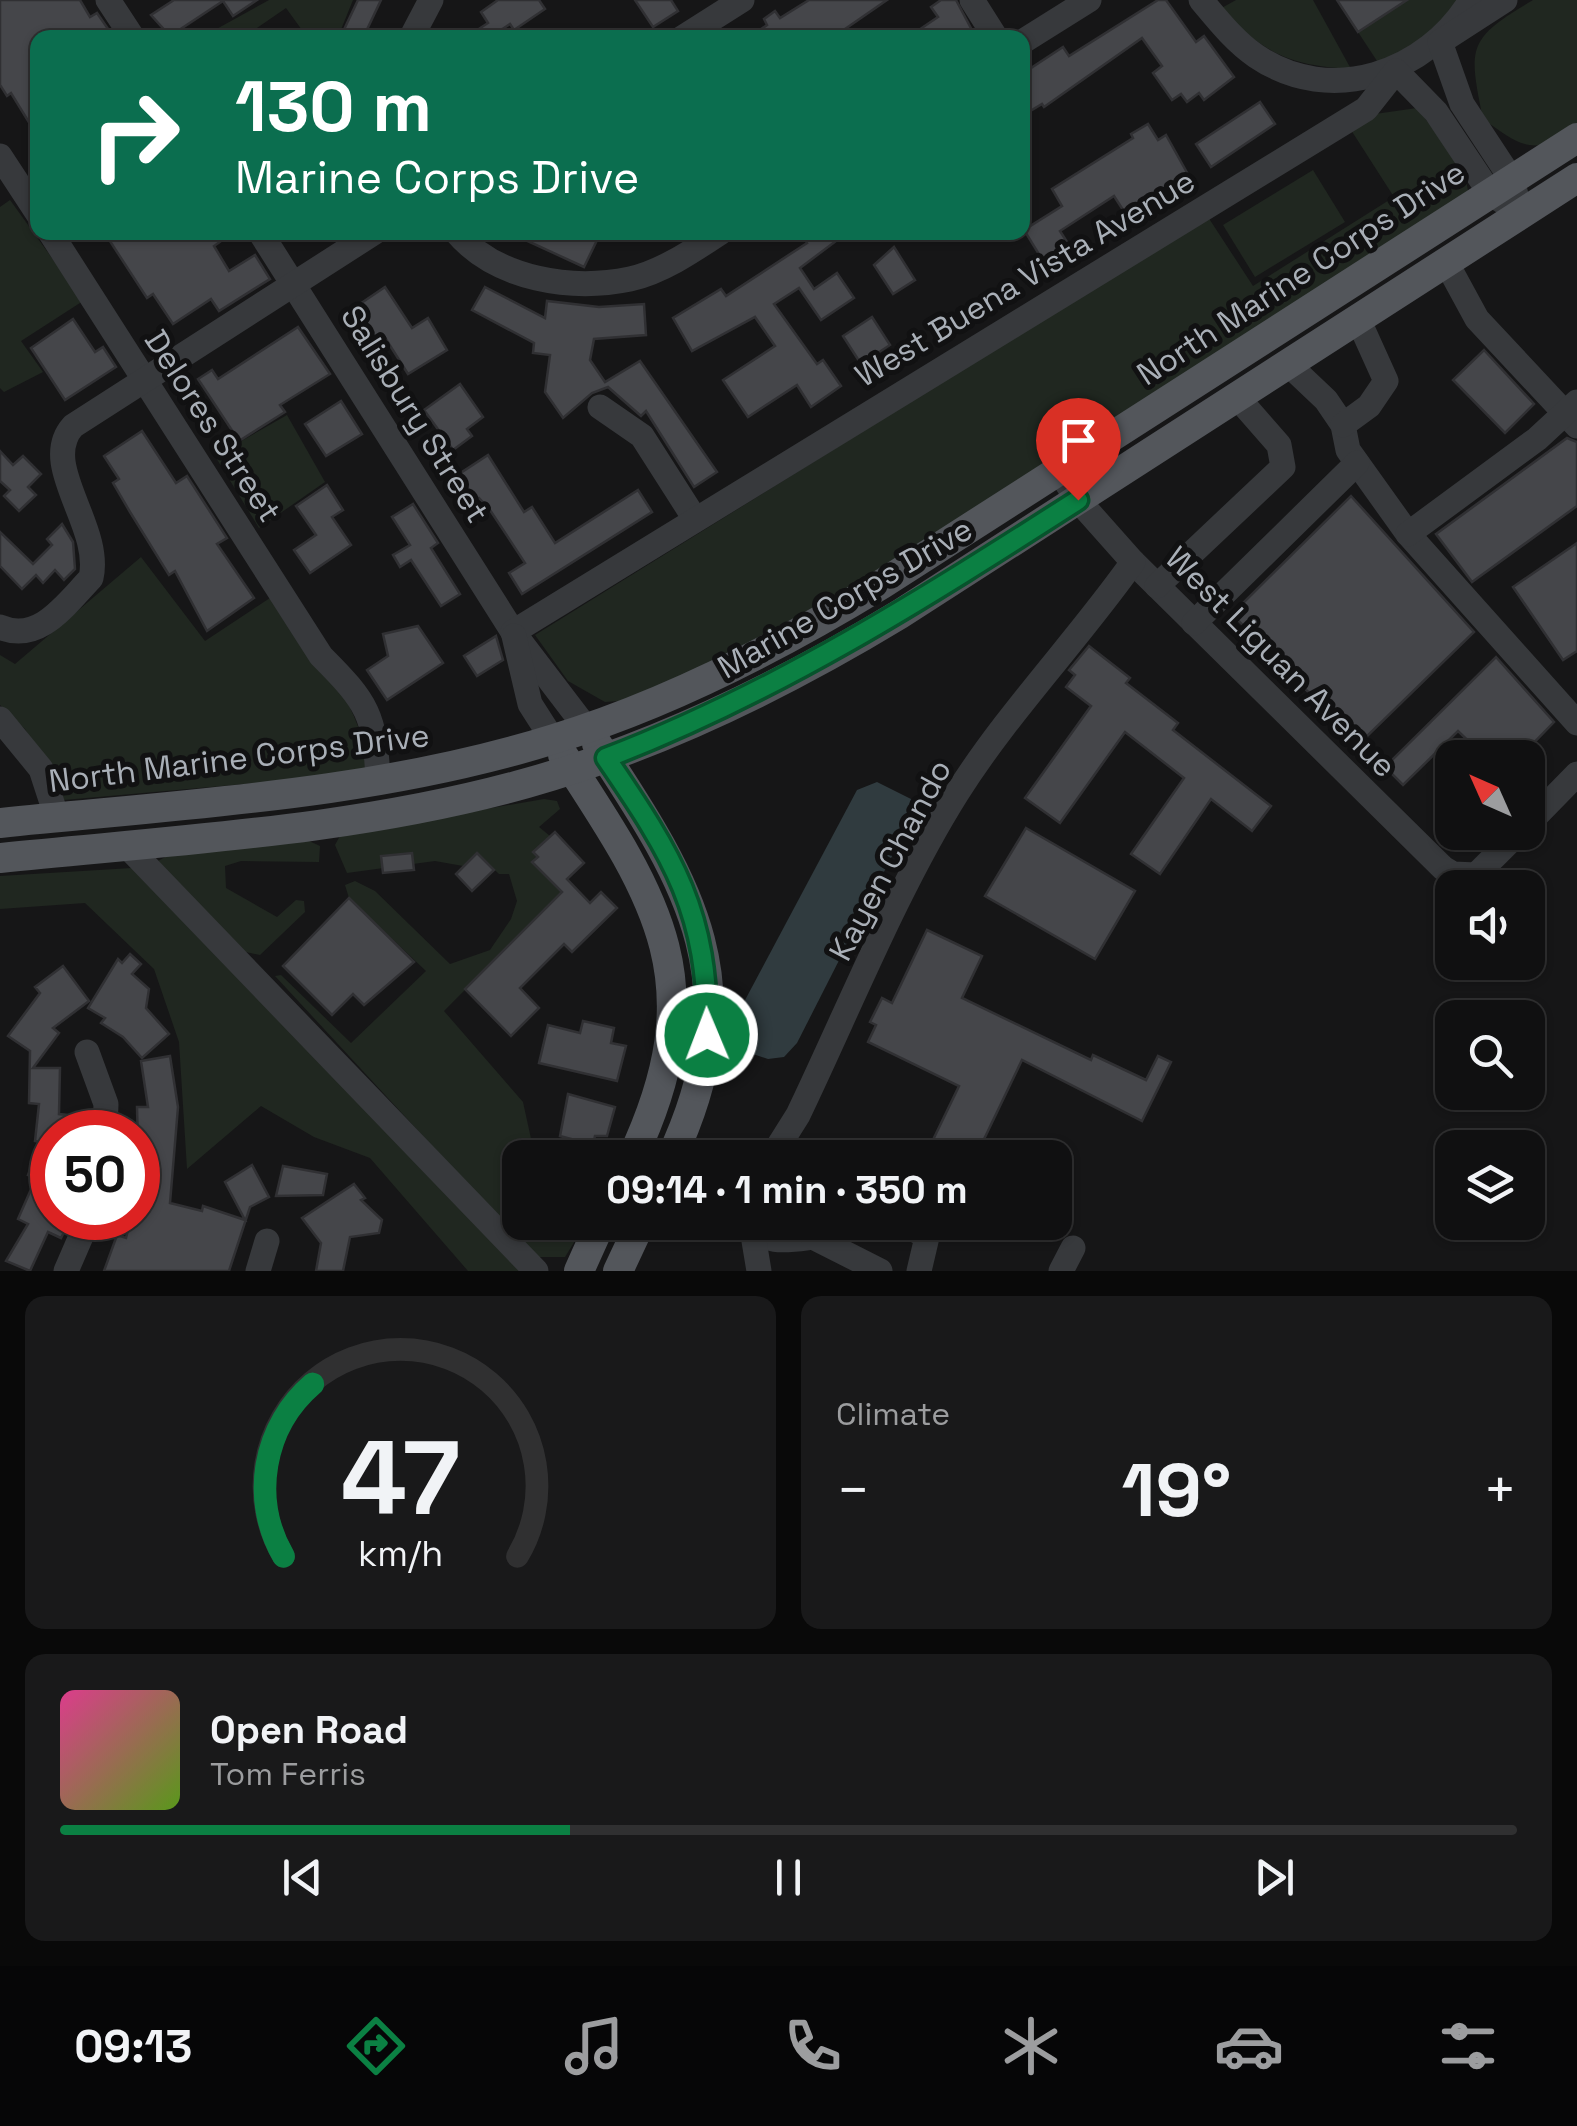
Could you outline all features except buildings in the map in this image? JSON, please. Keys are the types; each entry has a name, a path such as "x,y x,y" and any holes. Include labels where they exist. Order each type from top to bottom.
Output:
{"main road":[{"name":"North Marine Corps Drive","path":"0,824 378,780 553,740 669,696 797,634 1577,138"},
{"name":"Marine Corps Drive","path":"0,858 382,815 573,769 714,714 813,664 1078,500 1577,178"},
{"path":"587,728 683,882 704,956 707,1035 692,1108 679,1140"},
{"path":"553,740 650,896 669,961 672,1015 666,1065 639,1140"},
{"path":"578,1271 593,1240"},
{"path":"618,1271 632,1240"}],"street":[{"path":"110,0 128,30"},
{"path":"415,30 430,0"},
{"path":"695,30 742,0"},
{"path":"972,0 991,30"},
{"path":"1030,37 1088,0"},
{"path":"1201,0 1256,57 1301,77 1350,81 1396,71 1505,0"},
{"path":"1440,42 1472,0"},
{"path":"1440,42 1462,104 1501,186"},
{"path":"1396,71 1501,186 1521,214"},
{"name":"West Buena Vista Avenue","path":"513,632 1366,109 1396,71"},
{"path":"0,156 30,202"},
{"name":"Delores Street","path":"55,240 321,656 349,684 376,726 378,780"},
{"name":"Salisbury Street","path":"265,240 513,632 587,728"},
{"path":"0,627 18,633 36,630 91,578 93,542 63,468 61,446 73,426 363,240"},
{"path":"463,240 516,273 574,285 633,278 705,240"},
{"path":"1408,534 1573,414 1477,319 1446,262"},
{"path":"1343,424 1368,406 1386,381 1358,319"},
{"path":"1288,364 1326,400 1343,424 1348,450 1408,534 1577,723"},
{"path":"1157,586 1283,467 1279,445 1237,397"},
{"path":"600,408 642,436 695,518"},
{"path":"1194,623 1357,463"},
{"path":"1059,470 1078,500 1133,562"},
{"name":"West Liguan Avenue","path":"1133,562 1443,868 1453,874 1476,876 1501,850"},
{"name":"Kayen Chando","path":"782,1140 956,794 1028,693 1092,620 1133,562"},
{"name":"Salisbury Street","path":"513,632 530,704 553,740"},
{"path":"0,719 42,768 57,818"},
{"path":"1545,807 1577,774"},
{"path":"126,845 536,1271"},
{"path":"87,1052 106,1110"},
{"path":"66,1271 79,1240"},
{"path":"753,1240 759,1271"},
{"path":"833,1240 880,1271"},
{"path":"919,1271 927,1240"},
{"path":"258,1271 267,1242"}],"shaded area":[{"path":"269,0 353,0 341,30 302,30 286,8 254,30 215,30"},
{"path":"1236,0 1313,0 1351,69 1293,60 1265,47 1218,10"},
{"path":"1407,0 1462,0 1433,36 1379,64 1358,32"},
{"path":"1533,0 1577,0 1577,128 1539,145 1519,142 1483,119 1475,75 1478,47 1484,36"},
{"path":"1417,108 1464,169 1468,191 844,597 648,699 605,702 568,681 535,635 1208,217 1253,286 1394,197 1351,130 1375,114"},
{"path":"1313,170 1345,222 1255,277 1223,225"},
{"path":"10,200 30,228 30,240 39,240 83,301 21,341 43,372 4,392 0,388 0,207"},
{"path":"287,415 325,482 259,528 215,456"},
{"path":"141,557 205,641 273,596 346,700 357,722 369,773 64,800 25,729 0,705 0,655 15,664"},
{"path":"877,782 919,803 797,1043 784,1057 768,1059 747,1052 739,1032 744,1002 857,790"},
{"path":"544,799 557,801 560,809 539,827 550,836 534,852 538,857 533,862 562,892 444,1011 523,1102 531,1140 502,1140 502,1221 275,976 281,975 351,1043 426,971 349,898 345,885 355,881 375,891 450,964 490,950 511,919 517,901 509,874 499,874 477,853 463,866 435,861 347,873 335,845 341,834"},
{"path":"298,836 320,846 319,862 241,861 225,866 226,888 277,917 296,900 304,901 305,912 260,955 241,951 158,861 174,852"},
{"path":"132,868 522,1271 468,1271 370,1158 314,1137 261,1106 187,1169 179,1042 154,969 85,903 0,909 0,876"},
{"path":"519,1240 576,1240 565,1257 535,1257"}],"route":[{"path":"707,1035 704,956 683,882 664,845 606,758 751,696 857,640 1078,500"}]}
